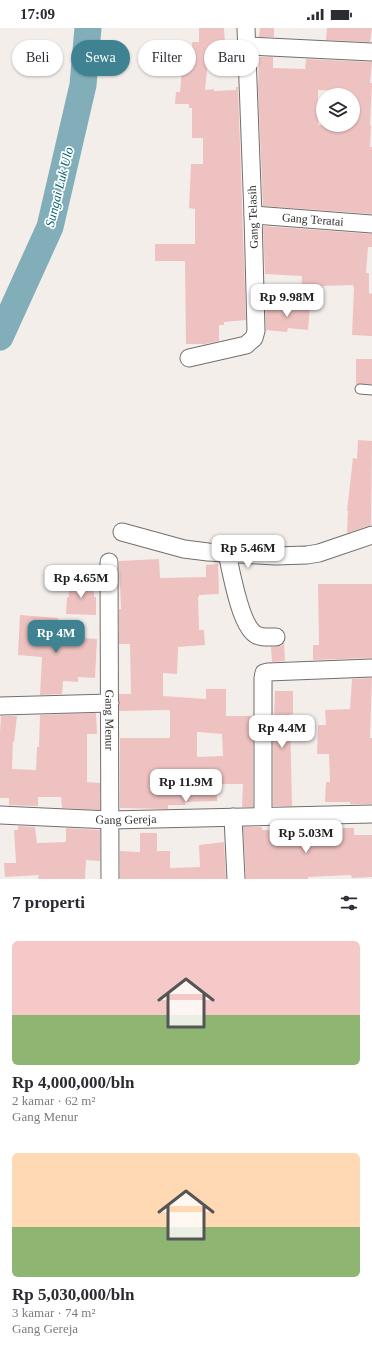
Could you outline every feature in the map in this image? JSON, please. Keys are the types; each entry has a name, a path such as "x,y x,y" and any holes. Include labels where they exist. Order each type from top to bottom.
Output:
{"street":[{"name":"Gang Telasih","path":"246,28 247,40"},
{"path":"259,47 372,52"},
{"name":"Gang Telasih","path":"190,358 246,344 254,338 256,331 254,215 248,76"},
{"name":"Gang Teratai","path":"254,215 372,224"},
{"path":"122,532 184,549 275,556 319,553 372,535"},
{"path":"227,553 236,591 249,628 258,636 276,637"},
{"name":"Gang Menur","path":"109,562 110,879"},
{"path":"263,816 262,678 264,673 372,668"},
{"path":"0,706 110,703"},
{"name":"Gang Gereja","path":"0,815 110,820 372,814"},
{"path":"233,817 236,879"}],"lane":[{"path":"360,389 372,390"}],"building":[{"path":"199,28 224,28 225,40 204,40 204,76 206,76 205,90 236,90 236,87 238,87 246,320 224,322 224,325 219,325 219,341 205,344 186,344 185,261 155,261 155,244 195,244 195,209 189,208 191,164 203,164 203,138 192,138 192,108 189,108 189,104 175,104 176,92 180,92 181,76 196,76 196,42 199,42"},
{"path":"260,28 274,28 274,37 259,37"},
{"path":"327,28 372,28 370,42 326,40"},
{"path":"259,57 273,57 273,68 305,69 306,59 372,62 370,83 372,83 370,147 372,147 372,214 263,206 258,87"},
{"path":"263,226 372,234 372,247 368,247 366,273 369,273 369,293 372,294 372,336 352,335 353,285 323,286 323,294 301,293 302,276 265,274"},
{"path":"265,304 310,307 308,330 288,328 287,332 266,330"},
{"path":"356,359 372,359 372,384 356,384"},
{"path":"358,440 372,441 371,525 347,533 347,511 353,458 357,459"},
{"path":"159,559 160,578 206,577 206,565 218,564 219,594 199,595 198,597 199,630 204,630 205,645 178,647 177,674 163,673 163,696 206,699 206,689 226,689 226,716 253,716 253,807 242,807 243,784 217,784 217,801 185,802 185,805 168,805 168,809 120,808 120,738 170,738 170,710 119,711 119,694 131,694 130,644 119,644 119,609 121,609 119,561","holes":["197,732 222,734 223,756 197,757"]},
{"path":"68,583 94,583 96,615 66,614 67,597 69,597"},
{"path":"318,584 372,584 372,658 313,660 313,645 319,645"},
{"path":"20,615 58,618 56,641 82,642 82,638 97,639 95,678 78,677 78,682 63,681 62,694 40,695 42,657 18,655"},
{"path":"284,642 285,661 272,662 271,647 281,646"},
{"path":"372,678 370,738 372,738 372,804 325,802 326,782 330,782 329,754 317,754 318,725 326,725 325,710 350,709 352,679"},
{"path":"275,691 293,691 293,714 290,714 292,806 273,806 273,717"},
{"path":"96,713 97,734 87,734 87,782 100,783 100,810 62,808 61,797 38,797 38,806 9,805 9,798 0,798 1,716 17,716 14,742 13,741 12,769 36,770 37,747 39,747 40,715"},
{"path":"18,826 35,827 37,843 66,842 66,828 100,830 100,861 86,860 85,879 38,879 39,875 5,877 4,863 16,863 14,830 18,830"},
{"path":"243,827 262,827 262,830 314,831 314,829 339,831 339,828 354,828 354,835 372,835 372,877 352,878 351,875 308,877 308,879 246,879"},
{"path":"140,833 157,833 157,851 170,851 170,868 200,867 199,845 224,842 226,879 120,879 120,851 140,852"}],"waterway":[{"name":"Sungai Luk Ulo","path":"0,337 50,227 83,85 88,28"}]}
